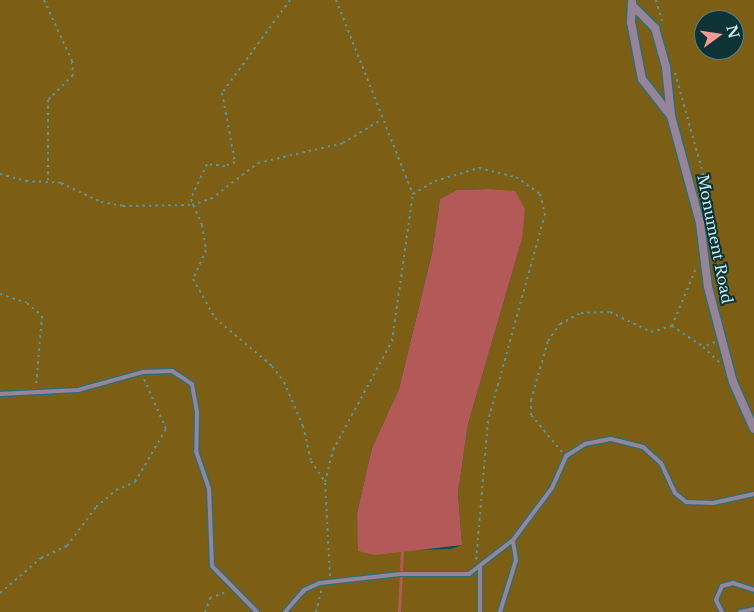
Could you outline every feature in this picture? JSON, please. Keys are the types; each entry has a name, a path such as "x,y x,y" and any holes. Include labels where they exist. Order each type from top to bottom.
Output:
{"street":[{"path":"632,2 631,22 642,79 671,116"},
{"name":"Monument Road","path":"632,2 655,28 666,67 671,116 695,204 703,252 722,339 730,371 754,429"}],"lane":[{"path":"0,394 36,394 78,390 143,372 172,371 192,384 197,412 196,451 209,488 212,566 256,612"},
{"path":"285,612 304,590 323,583 401,574 469,574 513,540 552,488 566,456 585,444 611,439 643,447 661,463 675,493 686,502 713,503 754,494"},
{"path":"500,612 516,560 513,540"},
{"path":"480,567 480,612"},
{"path":"722,612 716,600 722,586 733,583 754,590"},
{"path":"740,612 754,609"}],"path":[{"path":"44,0 72,61 73,75 48,100 48,180"},
{"path":"290,0 222,93 235,162 224,166 207,164 192,205 202,225 206,250 193,280 215,318 272,366 284,382 302,426 312,462 325,482"},
{"path":"330,583 325,482 333,450 392,341 413,194 397,148 381,120 336,0"},
{"path":"656,0 666,34"},
{"path":"675,71 703,173 701,198 695,204"},
{"path":"0,174 26,181 48,180 101,202 123,206 192,205 211,199 258,163 343,143 381,120"},
{"path":"413,194 435,181 479,168 516,177 540,194 545,214 488,421 474,557 480,567"},
{"path":"672,326 703,252"},
{"path":"0,294 27,303 42,316 36,394"},
{"path":"566,456 537,426 531,415 531,400 548,341 560,324 573,316 595,310 610,312 651,332 672,326"},
{"path":"672,326 703,347 730,371"},
{"path":"703,347 722,339"},
{"path":"0,593 41,558 67,546 96,507 116,490 135,482 166,429 162,414 145,389 143,372"},
{"path":"316,612 323,583"},
{"path":"205,612 210,598 232,588"}],"shaded area":[{"path":"0,0 754,0 754,612 0,612","holes":["488,189 522,239 468,424 458,493 462,545 451,549 359,551 357,513 372,448 399,389 432,253 440,199 457,190"]},
{"path":"488,189 515,191 525,209 522,239 468,424 458,493 462,545 375,555 358,551 357,513 372,448 399,389 432,253 440,199 457,190"}],"waterway":[{"path":"399,612 402,551"}]}
